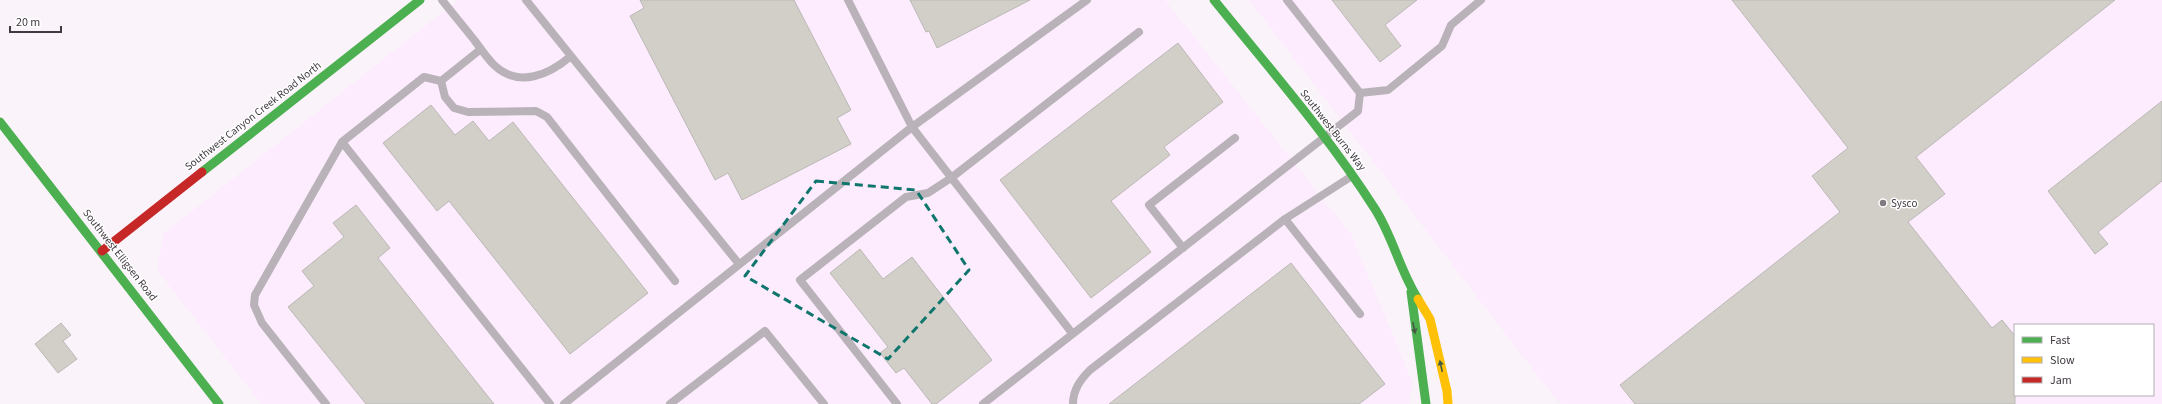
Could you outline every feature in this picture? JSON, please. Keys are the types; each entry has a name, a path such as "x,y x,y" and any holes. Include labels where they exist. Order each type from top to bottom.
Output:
{"main road":[{"name":"Southwest Canyon Creek Road North","path":"102,251 420,0"},
{"name":"Southwest Burns Way","path":"1214,0 1353,175 1376,210 1394,244 1411,289 1430,319 1444,376 1448,404"},
{"name":"Southwest Elligsen Road","path":"0,122 102,251 219,404"},
{"name":"Southwest Burns Way","path":"1411,289 1413,322 1421,360 1426,404"}],"lane":[{"path":"442,0 495,66 507,74 525,77 539,76 556,69 571,56"},
{"path":"526,0 739,264"},
{"path":"848,0 912,127 1072,333"},
{"path":"564,404 912,127 1087,0"},
{"path":"982,404 1358,111 1360,93 1286,0"},
{"path":"1360,93 1388,90 1442,46 1451,25 1481,0"},
{"path":"897,404 800,280 906,197 928,193 951,178 1139,32"},
{"path":"440,81 481,48"},
{"path":"326,404 262,323 254,305 255,295 342,142 424,77 440,81"},
{"path":"440,81 445,97 454,108 468,112 536,111 547,117 675,281"},
{"path":"1183,248 1149,205 1234,138"},
{"path":"342,142 550,404"},
{"path":"1073,404 1075,392 1080,380 1090,370 1285,220 1353,175"},
{"path":"1285,220 1360,314"},
{"path":"670,404 765,331 824,404"}],"highlighted area":[{"path":"816,181 916,190 969,270 888,359 745,276"}],"shaded area":[{"path":"458,0 1165,0 1351,234 1413,383 1409,404 261,404 157,270 163,234"},
{"path":"1249,0 2162,0 2162,404 1561,404 1557,401"}],"building":[{"path":"640,0 794,0 851,110 837,118 851,144 742,200 728,173 715,180 630,16 644,8"},
{"path":"910,0 1030,0 937,48 929,31 926,32"},
{"path":"1332,0 1417,0 1385,25 1401,46 1380,62"},
{"name":"Sysco","path":"1732,0 2115,0 1916,157 1945,194 1908,222 1992,328 2002,320 2014,335 2015,404 1635,404 1620,385 1840,212 1812,176 1848,148"},
{"path":"1178,43 1223,102 1164,147 1170,155 1111,201 1151,252 1091,298 1000,180"},
{"path":"2162,101 2162,181 2098,232 2108,244 2095,254 2048,191"},
{"path":"431,105 455,135 473,121 489,141 513,122 648,293 570,354 449,201 437,211 383,143"},
{"path":"356,205 390,248 378,258 494,404 366,404 288,307 314,286 302,271 344,237 333,223"},
{"path":"860,249 883,279 912,257 992,360 936,404 932,404 904,368 896,373 880,353 888,347 830,273"},
{"path":"1291,263 1385,384 1359,404 1109,404"},
{"path":"61,323 71,335 63,341 77,359 58,373 35,344"}],"traffic: fast":[{"path":"202,172 420,0"},
{"path":"1214,0 1298,102 1357,182 1375,209 1387,231 1406,277 1418,299"},
{"path":"0,122 219,404"},
{"path":"1411,292 1426,404"}],"traffic: slow":[{"path":"1418,299 1430,319 1447,391 1448,404"}],"traffic: jam":[{"path":"102,251 202,172"}],"place":[{"name":"Sysco","path":"1883,203"}]}
